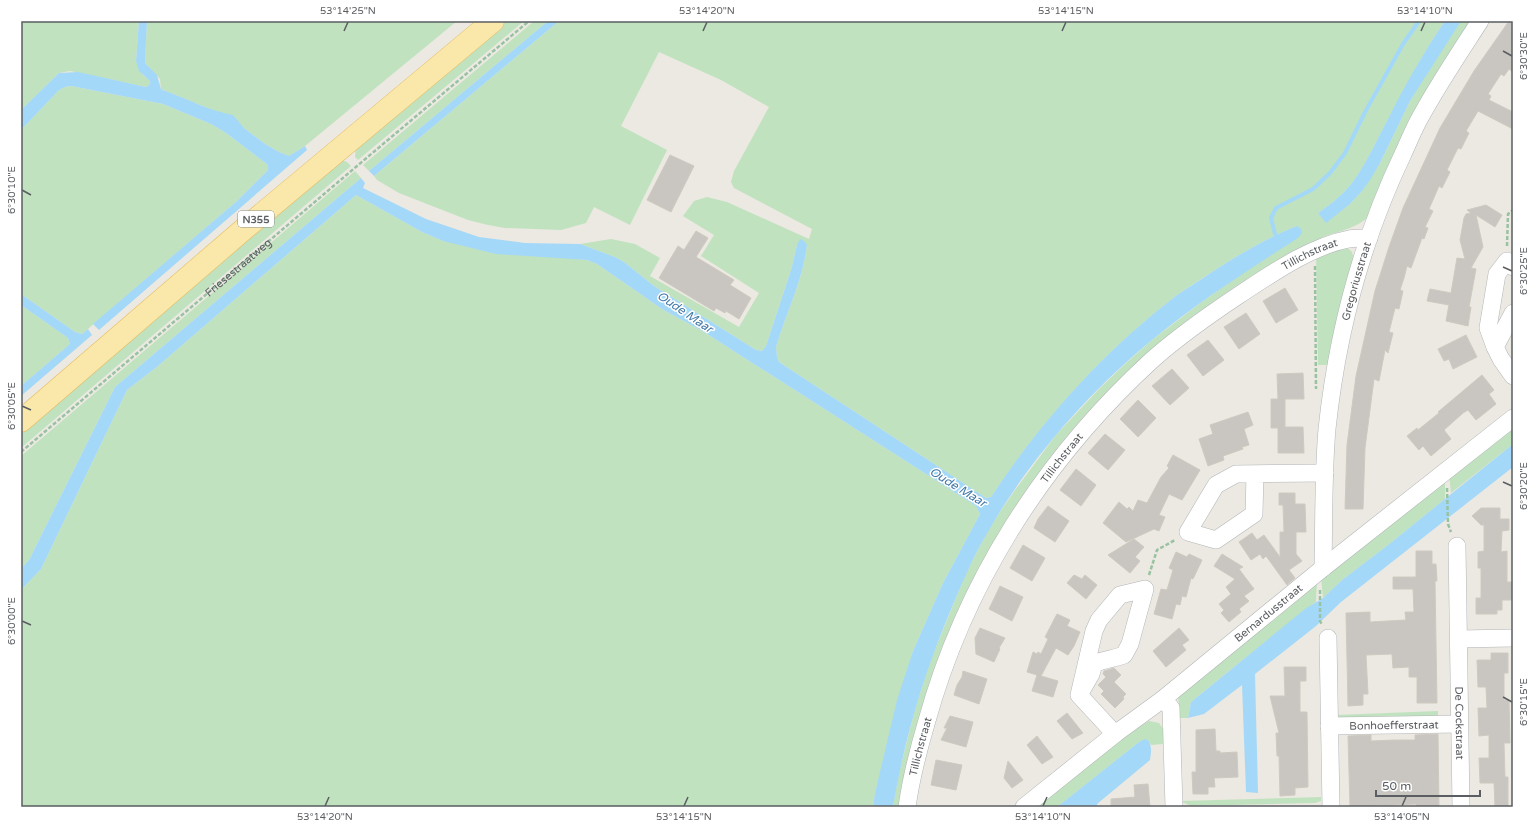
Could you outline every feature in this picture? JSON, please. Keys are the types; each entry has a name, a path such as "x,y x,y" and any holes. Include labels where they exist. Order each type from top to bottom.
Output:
{"main road":[{"name":"N355","path":"21,421 244,229 493,21"}],"street":[{"name":"Gregoriusstraat","path":"1323,568 1324,473 1328,423 1339,346 1353,289 1386,191 1420,117 1446,72 1480,21"},
{"name":"Tillichstraat","path":"908,807 910,790 920,745 932,700 948,654 967,608 989,565 1012,526 1041,483 1094,418 1153,359 1218,309 1262,280 1314,251 1330,244 1350,239 1369,238"},
{"path":"1510,264 1497,274 1488,328 1501,359 1513,376"},
{"path":"1495,347 1513,313"},
{"name":"Bernardusstraat","path":"1024,807 1115,734 1163,699 1323,568 1513,418"},
{"path":"1255,474 1254,514 1216,540 1188,532 1216,485 1236,474 1324,473"},
{"name":"De Cockstraat","path":"1457,546 1461,807"},
{"path":"1145,589 1130,644 1124,656 1102,660 1094,664 1091,674 1078,695 1094,631 1099,620 1120,595 1145,589"},
{"path":"1328,638 1331,807"},
{"path":"1459,639 1513,638"},
{"path":"1078,695 1115,734"},
{"path":"1163,699 1171,708 1174,807"},
{"name":"Bonhoefferstraat","path":"1330,726 1459,724"}],"path":[{"name":"Friesestraatweg","path":"21,452 529,21"},
{"path":"1510,264 1508,214 1513,210"},
{"path":"1314,251 1316,394"},
{"path":"1447,471 1448,524"},
{"path":"1145,589 1157,550 1188,532"},
{"path":"1320,621 1320,578 1323,568"}],"green space":[{"path":"21,21 139,21 136,61 143,75 150,81 149,85 146,87 70,71 59,73 21,110"},
{"path":"147,21 457,21 305,146 289,156 265,144 230,115 222,114 161,89 160,79 145,63"},
{"path":"505,21 524,21 358,160 355,157 356,146"},
{"path":"534,21 548,21 369,171 363,165"},
{"path":"559,21 1445,21 1428,46 1355,179 1342,194 1318,213 1326,222 1350,204 1362,191 1380,163 1410,101 1455,28 1461,21 1474,21 1369,216 1359,224 1323,237 1273,263 1197,313 1152,349 1109,389 1070,433 1034,479 1002,528 973,579 948,632 928,687 912,747 900,807 893,807 898,777 914,713 929,664 966,573 989,528 1015,490 1056,435 1100,388 1125,364 1152,340 1247,270 1297,226 1264,241 1233,259 1181,292 1150,317 1100,363 1076,388 1031,441 991,497 986,498 779,362 776,347 802,271 807,245 797,245 791,270 766,346 762,351 756,350 654,286 624,262 615,257 580,244 611,239 635,244 660,258 650,276 739,327 759,293 701,256 714,235 683,216 694,201 707,197 727,202 809,239 812,229 734,188 731,182 734,171 769,107 721,80 659,52 621,126 667,150 630,225 594,207 586,223 561,230 505,228 488,225 468,220 399,193 377,180 374,176"},
{"path":"71,86 163,104 211,124 226,133 268,165 268,170 237,201 82,334 75,332 21,294 21,130 59,90"},
{"path":"341,160 347,162 351,166 21,448 21,432"},
{"path":"355,171 361,178 115,387 29,560 21,569 21,456"},
{"path":"356,195 422,232 443,241 587,260 597,264 662,309 704,332 976,506 980,514 943,583 913,651 875,793 873,807 21,807 21,590 41,569 127,390 158,366"},
{"path":"1344,245 1352,252 1354,260 1329,365 1318,365 1316,254"},
{"path":"21,305 68,338 70,344 21,386"},
{"path":"1513,423 1513,444 1451,493 1449,474"},
{"path":"1445,477 1445,499 1342,580 1323,598 1321,577"},
{"path":"1317,580 1316,602 1191,702 1188,718 1180,718 1178,695"},
{"path":"1438,711 1438,717 1341,718 1337,715"},
{"path":"1149,721 1159,723 1164,730 1163,744 1151,745 1149,741 1139,742 1057,807 1031,807 1138,722 1142,725"},
{"path":"1321,797 1321,801 1315,803 1191,806 1180,801"}],"water":[{"path":"139,21 147,21 145,63 157,75 161,89 206,107 233,115 244,128 265,144 279,152 289,156 305,146 307,150 99,330 93,324 237,201 268,170 268,165 226,133 211,124 163,104 71,86 59,90 21,130 21,110 59,73 78,72 146,87 149,85 150,81 139,71 136,61"},
{"path":"548,21 559,21 374,176 369,171"},
{"path":"1445,21 1461,21 1410,101 1380,163 1370,180 1350,204 1326,223 1318,213 1339,197 1349,187 1367,160 1414,70"},
{"name":"Oude Maar","path":"361,178 365,183 363,188 426,219 479,237 525,243 580,244 615,257 624,262 654,286 756,350 762,351 766,346 791,270 797,245 800,239 804,241 807,245 802,271 776,347 779,362 986,498 991,497 1031,441 1075,388 1099,363 1150,317 1181,292 1253,247 1297,226 1301,229 1302,233 1298,238 1205,299 1152,340 1129,360 1106,381 1062,428 1023,478 1005,504 977,551 947,619 922,688 908,735 893,807 873,807 897,700 913,651 943,583 980,514 976,506 704,332 662,309 597,264 587,260 496,254 443,241 422,232 356,195 158,366 127,390 41,569 21,590 21,569 29,560 115,387"},
{"path":"21,294 75,332 82,334 88,329 92,335 21,396 21,386 70,344 68,338 21,305"},
{"path":"1513,444 1513,467 1341,602 1316,626 1255,674 1258,793 1246,792 1242,685 1204,714 1188,718 1191,702 1305,609 1323,598 1342,580 1388,545"},
{"path":"1145,739 1149,741 1151,746 1150,760 1097,804 1097,807 1057,807 1139,742"}],"building":[{"path":"1509,21 1513,21 1513,72 1509,69 1504,76 1501,74 1488,94 1491,96 1489,100 1513,112 1513,129 1478,111 1466,131 1469,133 1461,149 1458,148 1447,170 1450,172 1442,188 1439,186 1429,209 1433,211 1425,227 1428,228 1424,239 1422,238 1411,268 1407,266 1400,290 1403,291 1399,309 1395,308 1389,332 1393,333 1388,353 1385,350 1379,381 1374,379 1365,448 1363,509 1345,509 1347,445 1356,376 1375,291 1389,247 1403,208 1440,128 1474,71"},
{"path":"670,155 694,166 671,212 647,200"},
{"path":"1486,205 1502,215 1495,227 1476,215 1483,247 1471,268 1476,269 1469,307 1471,307 1468,326 1446,321 1449,305 1427,301 1430,289 1451,293 1457,258 1465,259 1460,240 1464,218 1466,214 1471,213 1467,210"},
{"path":"696,231 708,238 696,257 734,280 730,285 751,298 739,319 726,311 725,313 716,308 714,311 659,278 678,246 684,250"},
{"path":"1285,288 1298,310 1276,323 1263,301"},
{"path":"1246,313 1260,334 1239,349 1224,327"},
{"path":"1466,335 1477,357 1453,369 1449,359 1444,361 1438,349"},
{"path":"1208,340 1224,360 1203,376 1187,355"},
{"path":"1172,369 1189,388 1170,405 1152,386"},
{"path":"1303,373 1304,399 1285,399 1285,427 1303,427 1304,453 1278,453 1278,428 1271,428 1271,399 1278,399 1277,374"},
{"path":"1482,375 1494,390 1489,394 1496,404 1476,420 1468,410 1463,413 1444,430 1451,439 1431,456 1423,446 1419,450 1407,436 1417,428 1418,430 1439,413 1438,412"},
{"path":"1138,400 1156,418 1138,437 1120,419"},
{"path":"1248,412 1253,425 1244,429 1249,445 1242,447 1243,449 1223,456 1224,460 1208,466 1199,439 1213,434 1210,425"},
{"path":"1105,434 1125,450 1108,470 1088,453"},
{"path":"1173,455 1200,470 1182,500 1169,494 1159,515 1165,517 1159,531 1154,529 1126,542 1103,523 1119,502 1127,509 1129,507 1133,511 1138,500 1147,503 1161,477 1169,468 1167,466"},
{"path":"1076,469 1096,485 1081,506 1060,490"},
{"path":"1279,493 1295,493 1295,504 1305,504 1306,532 1296,532 1296,554 1302,561 1289,570 1295,578 1287,585 1266,556 1263,559 1260,554 1251,560 1239,542 1252,533 1257,540 1264,535 1280,557 1280,532 1284,532 1283,505 1279,505"},
{"path":"1048,506 1069,521 1055,542 1034,528 1038,519"},
{"path":"1481,508 1500,508 1500,519 1509,519 1509,530 1502,531 1501,552 1507,551 1507,582 1513,582 1513,600 1502,600 1502,610 1497,610 1497,614 1476,614 1476,598 1481,598 1481,568 1478,568 1478,552 1484,551 1484,525 1481,525 1472,516"},
{"path":"1134,539 1144,547 1135,557 1140,561 1130,573 1108,555"},
{"path":"1023,545 1045,558 1032,581 1010,568"},
{"path":"1416,551 1432,551 1432,564 1436,564 1437,703 1417,703 1417,677 1409,677 1409,667 1393,668 1392,654 1366,655 1368,694 1363,694 1363,705 1348,706 1346,613 1370,612 1370,622 1406,620 1405,612 1414,612 1413,589 1393,589 1393,577 1416,577"},
{"path":"1176,552 1187,557 1189,554 1202,560 1193,579 1191,578 1186,597 1182,596 1180,605 1176,604 1172,619 1154,614 1161,589 1167,590 1173,570 1169,568"},
{"path":"1222,554 1243,567 1239,569 1254,589 1244,596 1249,601 1239,609 1241,612 1229,622 1221,613 1224,610 1219,604 1231,594 1226,587 1235,579 1214,566"},
{"path":"1074,575 1082,579 1085,575 1097,585 1086,599 1067,583"},
{"path":"1000,586 1023,597 1012,621 989,609"},
{"path":"1057,614 1070,620 1067,626 1080,632 1068,655 1056,648 1041,676 1058,681 1053,697 1032,691 1037,675 1027,672 1033,652 1037,654 1038,652 1041,654 1048,639 1045,637"},
{"path":"980,628 1005,638 999,648 1000,649 994,662 976,654 975,638"},
{"path":"1179,628 1189,640 1182,645 1186,650 1166,667 1153,651"},
{"path":"1491,653 1508,653 1508,673 1504,673 1504,700 1509,700 1510,743 1504,743 1505,777 1508,777 1508,807 1495,807 1494,783 1480,783 1479,758 1489,758 1489,735 1479,736 1478,708 1487,708 1486,687 1478,687 1477,660 1491,660"},
{"path":"1284,667 1306,667 1306,681 1300,681 1300,712 1307,712 1308,787 1295,788 1295,795 1280,796 1279,756 1277,756 1276,733 1279,733 1270,696 1285,696"},
{"path":"1114,668 1121,675 1114,682 1126,694 1123,697 1124,699 1115,708 1101,694 1104,691 1098,685 1106,677 1103,674 1104,671"},
{"path":"963,671 987,679 979,704 954,695"},
{"path":"1067,713 1083,733 1072,739 1057,721"},
{"path":"950,716 973,722 966,747 941,740 947,728 944,728"},
{"path":"1215,729 1216,751 1220,751 1220,753 1237,752 1238,777 1214,778 1215,787 1208,787 1208,794 1193,794 1192,772 1196,772 1196,730"},
{"path":"1438,734 1439,807 1417,807 1416,804 1350,807 1348,736 1371,735 1371,741 1415,740 1415,735"},
{"path":"1037,736 1053,757 1042,764 1027,745"},
{"path":"936,760 962,765 956,790 931,785"},
{"path":"1008,761 1023,780 1012,788 1004,778"},
{"path":"1148,784 1150,807 1111,807 1111,799 1135,797 1134,785"}],"waterway":[{"path":"1275,234 1271,218 1276,208 1313,189 1330,173 1345,153 1365,112 1403,44 1419,21"}]}
